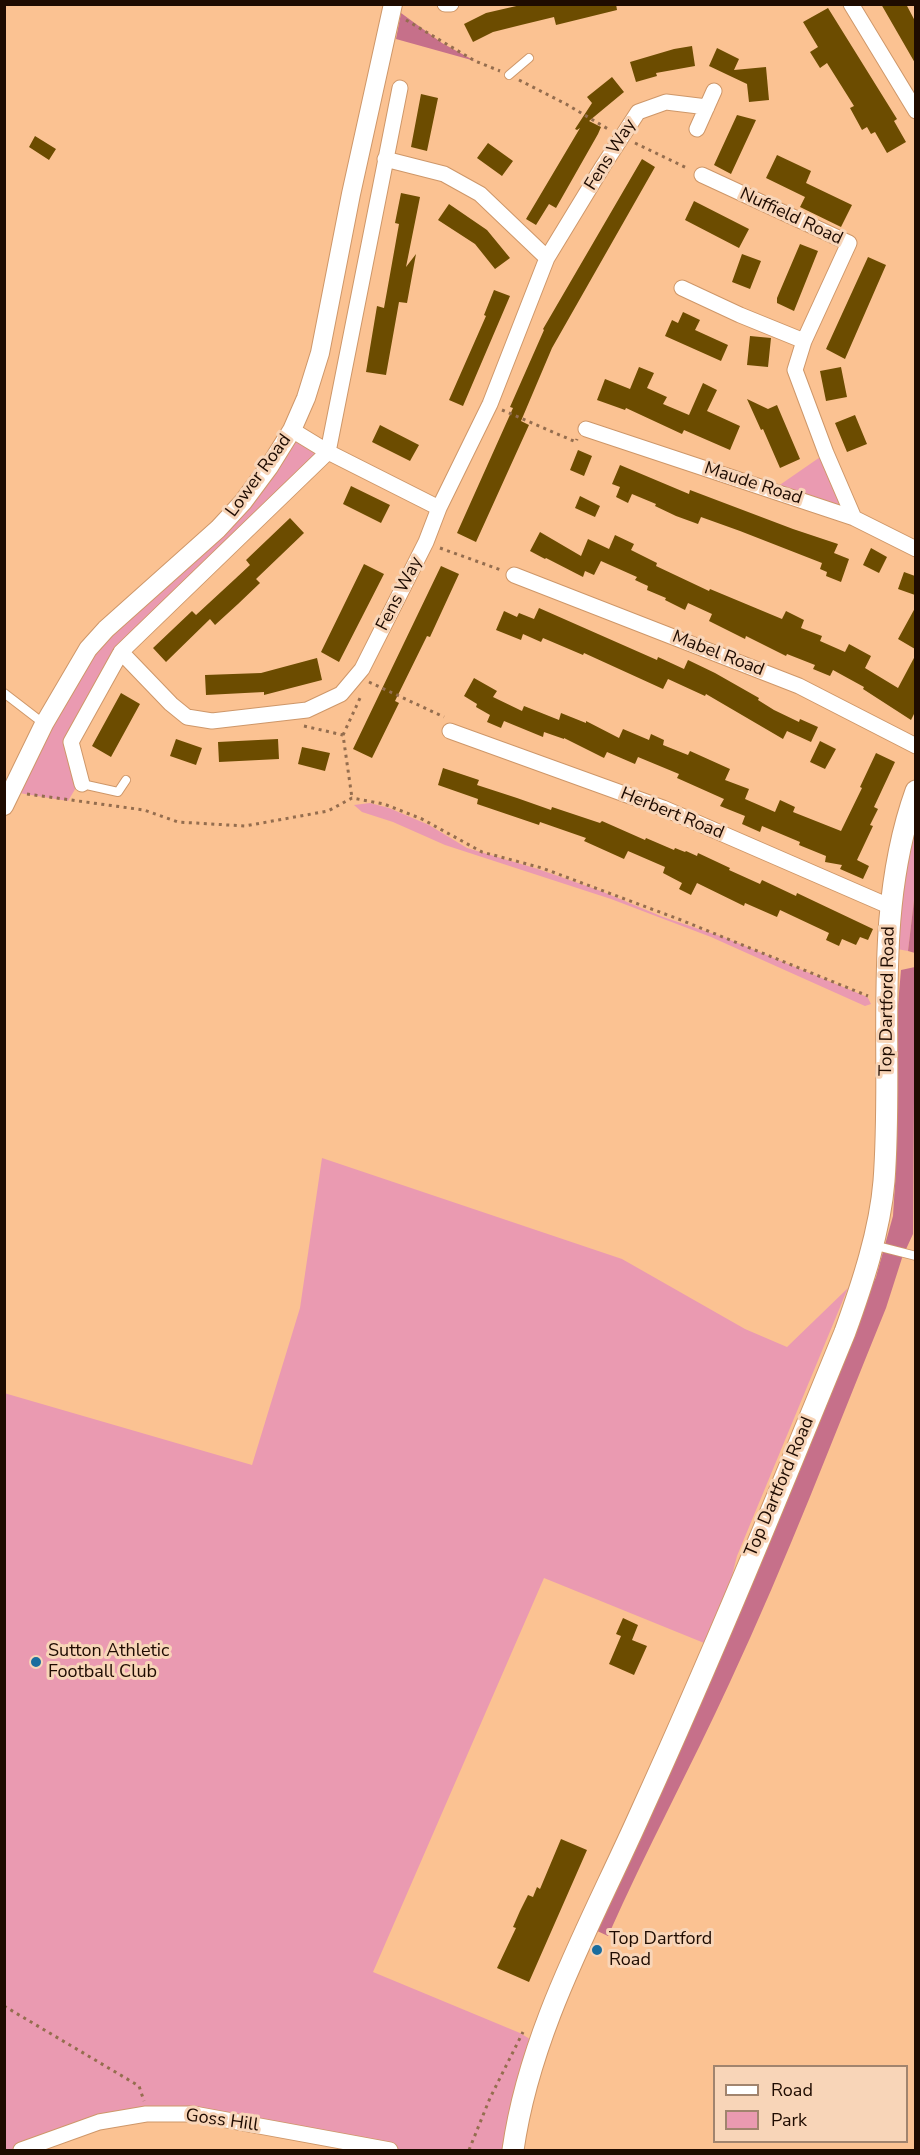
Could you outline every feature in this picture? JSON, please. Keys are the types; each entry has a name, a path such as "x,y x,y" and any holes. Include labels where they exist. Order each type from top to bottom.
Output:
{"main road":[{"name":"Top Dartford Road","path":"513,2151 524,2094 539,2044 581,1943 641,1814 714,1647 845,1332 862,1284 884,1183 891,907 897,859 915,791"}],"street":[{"name":"Lower Road","path":"10,789 44,724 88,649 106,629 218,529 270,467 292,430 306,398 320,353 351,194 393,4"},
{"path":"445,4 451,4"},
{"path":"851,4 915,111"},
{"path":"328,452 400,88"},
{"path":"697,129 714,91"},
{"name":"Fens Way","path":"121,652 171,704 187,717 212,721 307,710 341,694 362,679 440,507 490,404 547,258 638,112 666,102 707,107"},
{"path":"385,159 444,174 480,194 547,258"},
{"name":"Nuffield Road","path":"702,175 849,243 804,340 795,370 826,453 854,518"},
{"path":"682,288 740,315 804,340"},
{"name":"Maude Road","path":"586,429 854,518 915,549"},
{"path":"292,430 328,452 440,507"},
{"name":"Lower Road","path":"82,784 71,742 121,652 328,452"},
{"name":"Mabel Road","path":"511,574 799,686 915,746"},
{"name":"Herbert Road","path":"450,731 663,808 891,907"},
{"name":"Goss Hill","path":"21,2151 99,2122 146,2114 194,2114 390,2151"}],"lane":[{"path":"509,75 529,58"},
{"path":"4,693 44,724"},
{"path":"82,784 118,792 126,780"},
{"path":"872,1245 915,1256"}],"path":[{"path":"622,137 702,175"},
{"path":"490,404 576,442 586,429"},
{"path":"426,542 511,574"},
{"path":"352,798 343,735 362,679 453,721 450,731"},
{"path":"285,712 294,724 343,735"},
{"path":"10,789 144,810 178,822 245,826 328,811 352,798 384,804 422,819 482,852 542,868 681,920 888,1006"},
{"path":"4,2006 139,2086 146,2105 146,2114"}],"green space":[{"path":"292,431 326,452 120,652 66,751 77,786 68,801 13,792 76,669 218,529"},
{"path":"826,453 854,518 771,491"},
{"path":"370,803 389,808 429,825 467,848 538,869 601,891 663,917 723,937 865,996 871,1004 865,1006 711,937 611,899 445,845 393,822 362,812 354,805"},
{"path":"915,824 915,892 908,951 897,949 899,911"},
{"path":"322,1158 622,1259 745,1329 787,1347 848,1288 737,1556 714,1647 544,1578 373,1972 520,2033 538,2044 513,2150 394,2150 146,2114 18,2150 5,2150 4,1393 252,1465 300,1308"}],"shaded area":[{"path":"401,13 442,43 475,61 396,39"},
{"path":"915,892 915,953 908,951"},
{"path":"915,967 913,1234 902,1258 886,1308 771,1590 715,1714 608,1936 593,1929 876,1277 893,1216 896,1167 897,1016 901,970"}],"building":[{"path":"525,4 616,4 617,10 556,25 554,17 493,32 473,42 464,24 486,13"},
{"path":"881,4 906,4 915,21 915,63"},
{"path":"828,8 897,119 894,121 906,142 887,153 875,132 871,134 867,127 862,130 850,108 854,106 827,63 820,68 810,52 818,47 803,22"},
{"path":"692,46 695,66 656,73 657,76 636,82 630,62"},
{"path":"717,48 739,59 734,70 766,67 769,100 749,102 747,84 709,66"},
{"path":"612,77 624,92 589,121 601,127 598,134 556,208 549,204 536,225 526,219 580,128 575,129 592,103 587,97"},
{"path":"421,94 438,98 427,151 411,147"},
{"path":"737,115 756,120 731,174 714,165"},
{"path":"35,136 56,149 49,160 29,147"},
{"path":"488,143 513,161 502,176 477,158"},
{"path":"777,155 811,171 806,183 852,205 841,227 800,207 805,197 766,178"},
{"path":"642,159 655,167 552,348 521,421 529,425 476,542 457,533 513,408 510,407 543,329"},
{"path":"401,193 420,197 406,267 416,254 407,303 399,302 386,375 366,372 377,306 384,308 399,224 395,223"},
{"path":"694,201 749,229 739,248 685,220"},
{"path":"449,204 487,230 510,258 495,269 475,244 438,220"},
{"path":"800,244 818,251 794,311 777,303 777,298"},
{"path":"742,254 761,261 750,289 732,282"},
{"path":"868,257 886,265 845,359 826,349"},
{"path":"494,290 510,296 463,406 449,400 486,316 484,315"},
{"path":"683,312 700,320 695,330 728,345 721,361 665,336 672,320 678,323"},
{"path":"750,336 771,338 768,367 747,365"},
{"path":"639,367 654,373 647,388 667,397 663,404 689,415 703,383 717,390 707,411 740,426 730,450 684,430 682,434 626,408 625,410 597,400 605,379 630,389"},
{"path":"841,367 847,397 826,401 820,371"},
{"path":"747,399 768,409 777,405 800,459 780,468"},
{"path":"855,415 867,444 847,452 835,423"},
{"path":"380,425 419,445 410,461 372,442"},
{"path":"578,450 592,456 584,476 570,470"},
{"path":"620,465 689,494 690,490 838,544 834,553 849,559 841,582 826,576 827,572 820,569 822,563 740,531 701,517 698,524 676,516 632,494 628,503 616,497 620,487 612,484"},
{"path":"351,486 390,505 381,523 343,504"},
{"path":"580,496 600,506 595,517 575,508"},
{"path":"290,518 304,533 256,579 260,583 238,604 215,625 210,619 166,662 153,648 192,611 196,615 250,565 246,560"},
{"path":"540,532 581,556 588,539 609,549 615,535 634,544 631,550 657,563 656,566 709,591 710,589 782,619 786,611 804,620 801,628 822,636 820,641 845,652 849,644 871,656 865,668 898,688 915,656 915,712 911,720 863,689 864,687 833,670 830,676 813,669 815,665 787,654 786,656 746,636 745,639 709,621 712,614 688,603 685,610 647,590 648,586 635,580 637,577 601,561 594,575 585,571 583,577 545,559 530,551"},
{"path":"871,548 887,557 879,573 863,565"},
{"path":"364,564 384,574 339,662 321,652"},
{"path":"441,566 459,574 430,637 427,636 395,701 399,703 372,758 353,749"},
{"path":"904,572 915,576 915,595 898,589"},
{"path":"539,608 657,660 658,657 684,669 688,660 759,698 758,700 774,710 799,722 800,719 818,727 811,742 787,731 783,739 706,694 705,696 668,679 663,689 584,653 583,655 543,638 541,642 523,634 521,640 496,630 504,611 517,617 519,613 534,619"},
{"path":"915,608 915,649 898,639"},
{"path":"317,658 322,680 264,695 264,692 206,695 205,675 261,673"},
{"path":"474,678 497,691 493,697 522,711 524,706 559,720 561,713 586,723 586,721 619,738 623,729 649,740 651,734 664,740 663,745 688,755 690,751 730,769 725,780 749,789 745,799 775,812 780,800 795,807 793,812 841,831 876,753 895,762 874,807 878,809 870,825 873,826 857,860 869,866 863,879 840,869 842,865 825,862 826,856 799,845 800,842 762,826 760,832 742,824 745,816 720,806 724,799 677,778 679,774 638,757 635,764 607,752 604,758 564,738 544,732 543,737 504,721 501,728 487,722 490,715 476,707 477,704 464,696"},
{"path":"121,693 140,704 111,757 92,746"},
{"path":"176,739 202,748 196,765 170,756"},
{"path":"278,739 279,759 219,762 218,742"},
{"path":"820,741 836,749 825,769 810,762"},
{"path":"302,747 330,753 325,771 298,764"},
{"path":"443,768 479,780 477,785 551,810 552,807 600,823 602,821 674,850 675,848 697,856 698,853 760,884 762,880 796,896 797,893 873,929 868,940 860,937 856,945 842,939 839,946 826,940 829,933 780,910 777,917 745,903 744,906 697,883 691,895 679,889 682,883 663,873 665,867 628,851 624,859 584,841 586,838 477,804 478,799 438,785"},
{"path":"623,1618 638,1625 632,1640 647,1646 634,1675 609,1664 621,1636 616,1634"},
{"path":"561,1839 587,1850 529,1982 497,1968 516,1928 513,1927 520,1911 528,1895 533,1897 537,1887 540,1889"}],"place":[{"name":"Sutton Athletic Football Club","path":"36,1662"},
{"name":"Top Dartford Road","path":"597,1950"}]}
